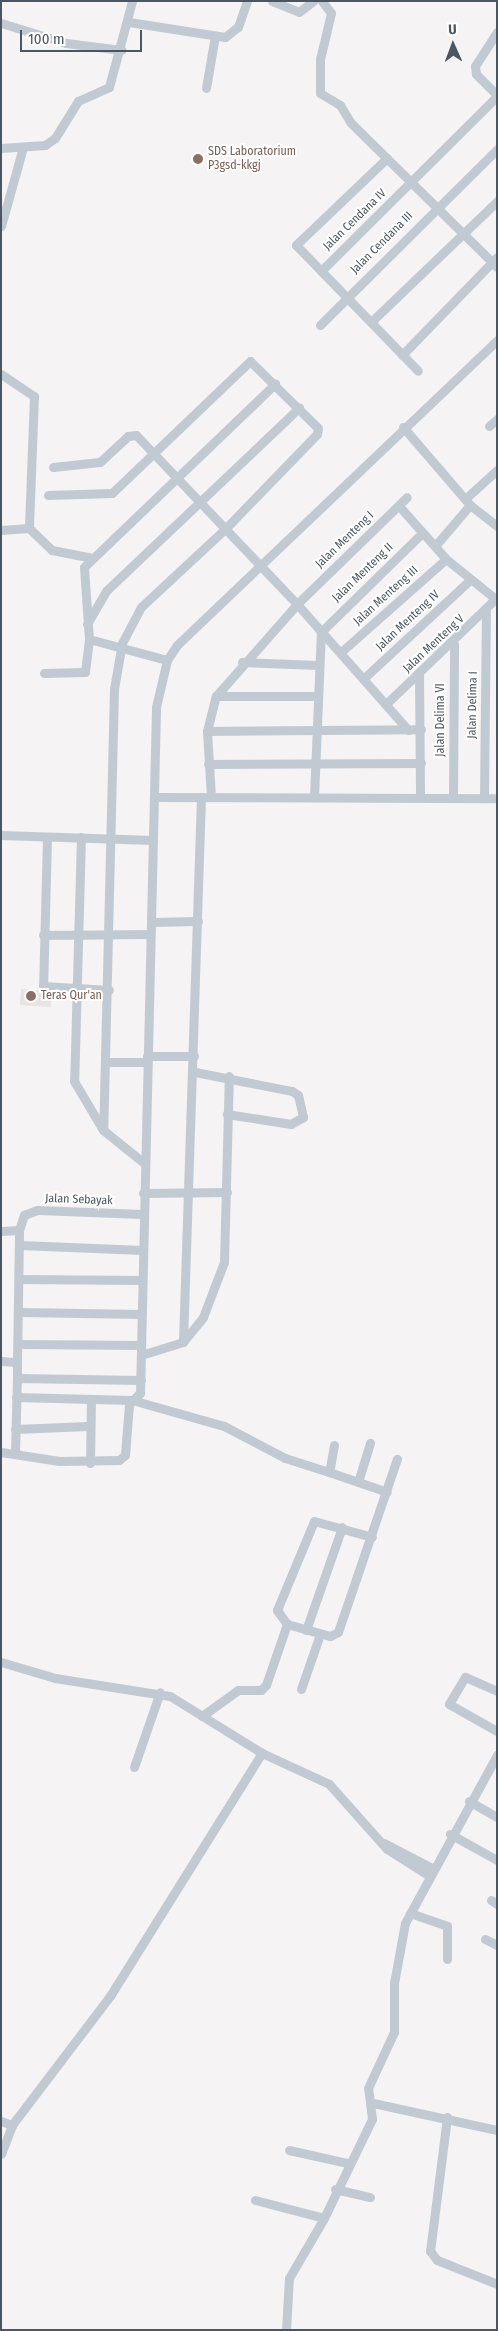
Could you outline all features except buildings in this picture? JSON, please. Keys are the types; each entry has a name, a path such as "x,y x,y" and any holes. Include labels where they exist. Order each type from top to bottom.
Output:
{"street":[{"path":"1,148 23,147 49,142 78,101 109,87 122,50 132,1"},
{"path":"129,22 215,36 234,32 247,1"},
{"path":"272,1 299,12 313,1"},
{"path":"322,1 331,13 320,59 320,94 340,105 351,123 387,158 409,185 436,207 495,262 402,355"},
{"path":"1,23 66,43 122,50"},
{"path":"497,32 475,66 476,74 497,96"},
{"path":"206,88 215,36"},
{"name":"Jalan Cendana IV","path":"321,271 497,96"},
{"path":"1,226 23,147"},
{"name":"Jalan Cendana III","path":"320,324 436,207 497,149"},
{"path":"387,158 296,241 297,247 418,371"},
{"path":"371,322 497,201"},
{"path":"1,1452 90,1462 116,1461 124,1455 132,1400 140,1393 142,1214 157,690 167,660 177,644 403,427 497,340"},
{"path":"48,495 112,493 248,362 254,362 316,425 317,434 226,528 137,612 123,649 114,689 113,837 107,1062 103,1130"},
{"path":"1,374 34,396 29,528"},
{"path":"44,673 83,675 89,640 82,572 92,558 180,478 275,384"},
{"path":"86,625 107,590 299,408"},
{"path":"489,426 497,419"},
{"path":"403,427 468,502 497,526"},
{"path":"53,467 100,462 132,434 155,453 180,478 299,602 321,632 342,652 408,730"},
{"path":"435,546 468,502 497,470"},
{"name":"Jalan Menteng I","path":"216,696 242,662 299,602 407,497"},
{"path":"398,506 446,558 496,600"},
{"path":"1,530 29,528 52,550 92,558"},
{"name":"Jalan Menteng II","path":"321,632 422,533"},
{"name":"Jalan Menteng III","path":"342,652 446,558"},
{"name":"Jalan Menteng IV","path":"364,679 470,580"},
{"name":"Jalan Menteng V","path":"386,704 454,644 496,600"},
{"name":"Jalan Delima I","path":"484,797 486,612"},
{"path":"314,797 316,765 315,696 321,632"},
{"path":"89,640 167,660"},
{"name":"Jalan Delima VI","path":"453,797 454,644"},
{"path":"242,662 317,665"},
{"path":"419,676 421,729 420,796"},
{"path":"212,797 207,731 216,696 315,696"},
{"path":"207,731 421,729"},
{"path":"208,764 316,765 421,763"},
{"path":"155,797 420,796 497,798"},
{"path":"183,1342 195,1072 201,798"},
{"path":"1,835 47,838 113,837 153,840"},
{"path":"81,837 76,934 74,1081 103,1130 144,1163"},
{"path":"47,838 42,986 75,990 108,990"},
{"path":"151,922 198,921"},
{"path":"44,935 150,934"},
{"path":"107,1062 194,1056"},
{"path":"195,1072 229,1076 292,1091 298,1095 303,1117 291,1124 227,1114"},
{"path":"141,1355 183,1342 203,1316 220,1278 227,1192 229,1076"},
{"path":"143,1193 191,1190 227,1192"},
{"name":"Jalan Sebayak","path":"19,1230 24,1215 37,1210 142,1214"},
{"path":"1,1231 19,1230 20,1245 20,1344 17,1362 15,1453"},
{"path":"20,1245 142,1250"},
{"path":"20,1279 141,1280"},
{"path":"20,1312 140,1314"},
{"path":"20,1344 140,1345"},
{"path":"1,1361 17,1362"},
{"path":"17,1378 141,1380"},
{"path":"16,1397 132,1400 224,1426 286,1458 387,1492"},
{"path":"90,1462 88,1426 91,1399"},
{"path":"16,1429 88,1426"},
{"path":"358,1482 370,1443"},
{"path":"329,1472 334,1446"},
{"path":"372,1537 321,1520 310,1525 276,1610 287,1624 320,1634 338,1632 372,1537 397,1459"},
{"path":"306,1630 342,1528"},
{"path":"202,1716 238,1690 261,1690 266,1685 287,1624"},
{"path":"301,1690 320,1634"},
{"path":"1,1662 55,1678 160,1692 262,1754 329,1784 382,1842 430,1872"},
{"path":"497,1692 465,1676 448,1704 497,1731"},
{"path":"134,1767 160,1692"},
{"path":"1,2154 12,2125 110,1996 262,1754"},
{"path":"286,2330 289,2278 324,2218 347,2163 372,2118 373,2103 368,2088 394,2032 394,1983 410,1913 469,1800 493,1771 497,1755"},
{"path":"469,1800 497,1817"},
{"path":"450,1834 497,1860"},
{"path":"410,1913 447,1926 447,1959"},
{"path":"485,1939 497,1945"},
{"path":"373,2103 447,2117 497,2130"},
{"path":"447,2117 430,2251 437,2260 497,2284"},
{"path":"1,2121 12,2125"},
{"path":"289,2150 347,2163"},
{"path":"336,2190 370,2196"},
{"path":"255,2200 324,2218"}],"shaded area":[{"path":"21,989 52,991 51,1007 20,1005"}],"place":[{"name":"SDS Laboratorium P3gsd-kkgj","path":"198,159"},
{"name":"Teras Qur'an","path":"31,996"}]}
